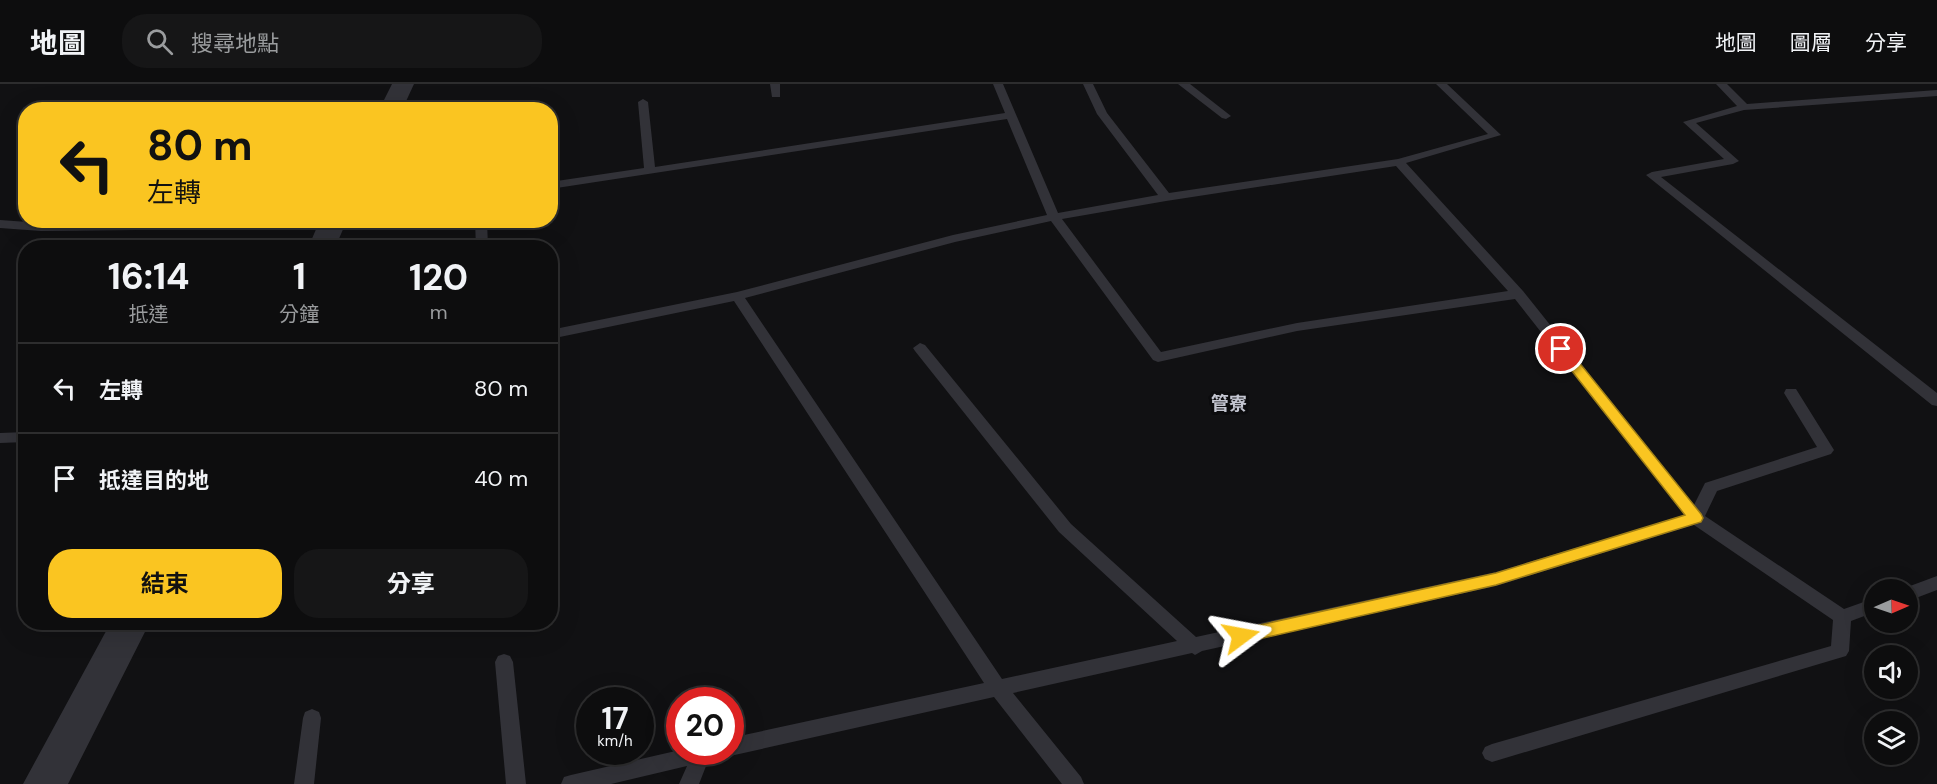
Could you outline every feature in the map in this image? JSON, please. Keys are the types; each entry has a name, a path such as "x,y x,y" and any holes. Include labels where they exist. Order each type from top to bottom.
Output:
{"street":[{"path":"394,102 403,84"},
{"path":"45,784 127,630"}],"lane":[{"path":"998,84 1054,217 1158,357 1297,327 1518,294"},
{"path":"1088,84 1102,114 1166,197"},
{"path":"1183,84 1226,116"},
{"path":"558,333 737,296 953,239 1054,217 1166,197 1399,162 1496,135 1441,84"},
{"path":"1721,84 1744,107"},
{"path":"1928,84 1937,91"},
{"path":"1937,91 1744,107 1689,122 1732,161 1652,175 1937,401"},
{"path":"644,102 650,171"},
{"path":"558,185 1010,115"},
{"path":"1399,162 1518,294 1696,518 1842,617"},
{"path":"0,224 18,225"},
{"path":"113,228 329,231"},
{"path":"737,296 999,690 1074,784"},
{"path":"920,348 1065,528 1195,646"},
{"path":"744,744 999,690 1496,579 1696,518 1711,487 1826,450 1791,393"},
{"path":"0,438 18,437"},
{"path":"1918,590 1937,583"},
{"path":"1842,617 1864,609"},
{"path":"1492,753 1840,651 1842,617"},
{"path":"504,662 516,784"},
{"path":"304,784 312,718"},
{"path":"570,784 666,761"},
{"path":"689,784 698,765"}],"district":[{"name":"管寮","path":"1229,404"}],"route":[{"path":"1241,636 1496,579 1696,518 1561,349"}]}
